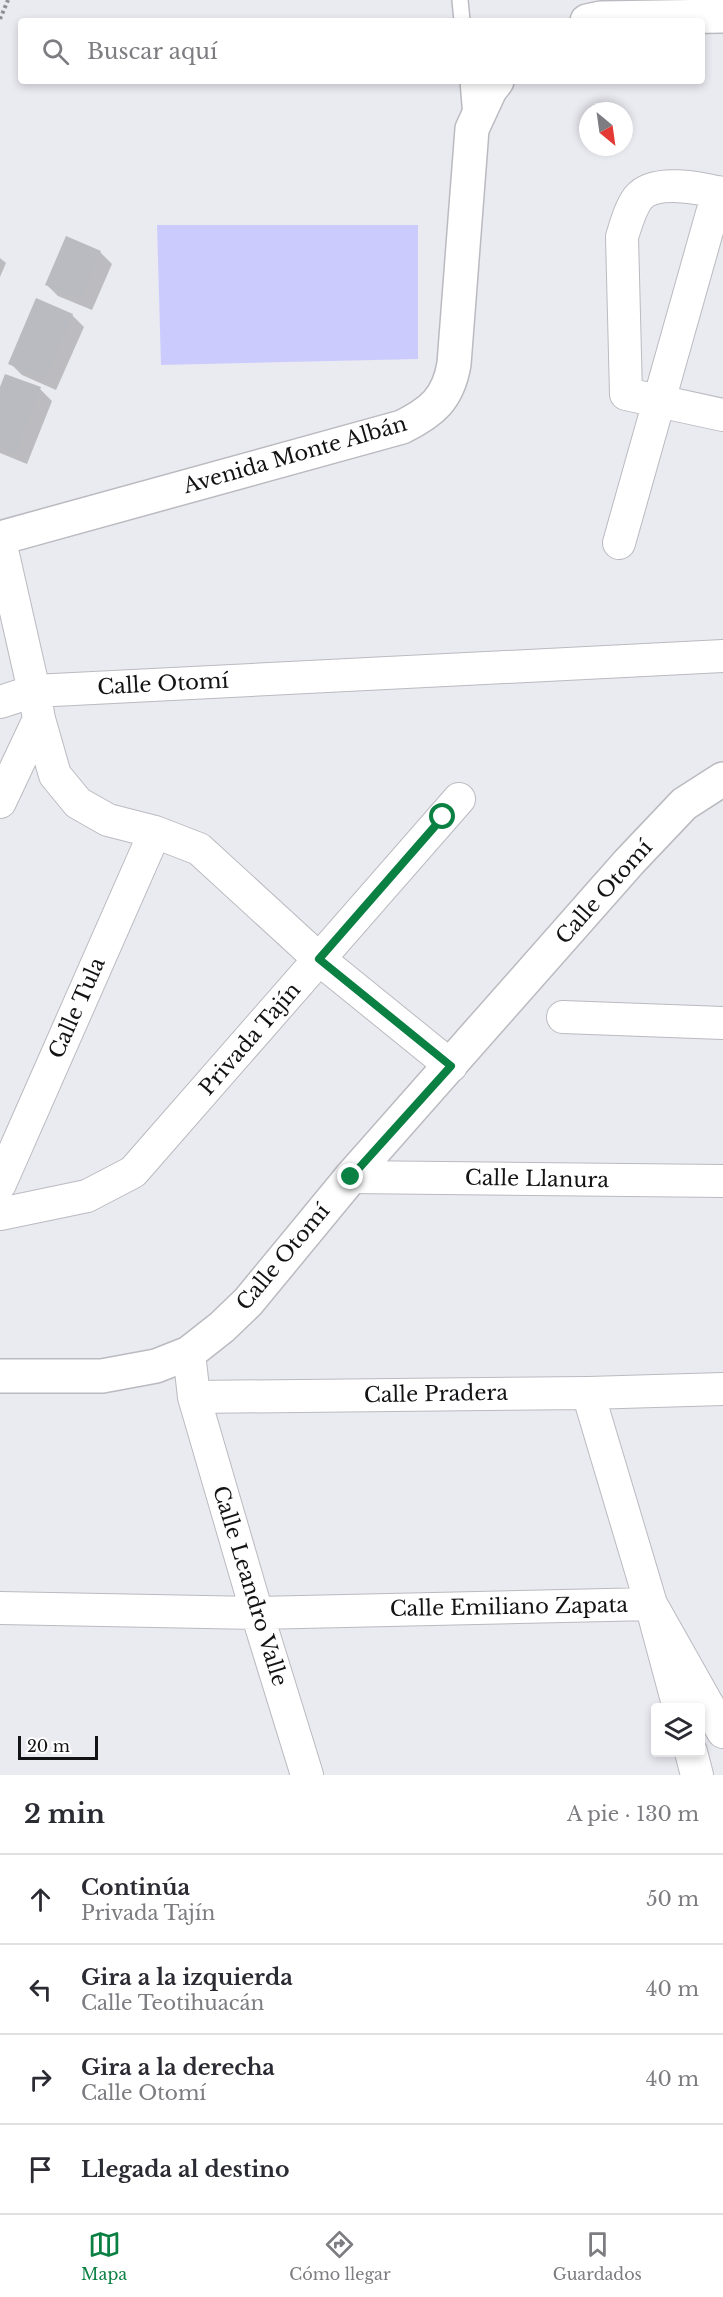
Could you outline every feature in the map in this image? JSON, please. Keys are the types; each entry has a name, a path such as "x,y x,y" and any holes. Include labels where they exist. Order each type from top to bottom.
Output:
{"street":[{"path":"601,18 723,16"},
{"name":"Avenida Monte Albán","path":"0,539 402,427 423,417 437,403 451,383 472,129 495,84"},
{"path":"619,543 659,400 721,193 673,185 661,186 639,196 622,237 626,394 659,400 723,415"},
{"path":"0,539 55,775 78,803 108,820 155,832 199,849 319,959 451,1066"},
{"name":"Calle Otomí","path":"0,702 37,705 723,656"},
{"path":"0,802 37,705"},
{"name":"Calle Otomí","path":"0,1376 102,1376 156,1366 189,1353 248,1302 351,1177 629,862 684,804 723,779"},
{"name":"Privada Tajín","path":"0,1214 87,1196 133,1172 459,799"},
{"name":"Calle Tula","path":"0,1184 155,832"},
{"path":"563,1017 723,1023"},
{"name":"Calle Llanura","path":"351,1177 723,1181"},
{"path":"189,1353 194,1397"},
{"name":"Calle Pradera","path":"194,1397 588,1393 723,1389"},
{"path":"588,1393 678,1703"},
{"name":"Calle Leandro Valle","path":"194,1397 307,1775"},
{"name":"Calle Emiliano Zapata","path":"0,1608 257,1613 651,1604 723,1732"},
{"path":"692,1757 697,1775"}],"lane":[{"path":"460,0 462,18"},
{"path":"468,84 472,129"}],"path":[{"path":"0,19 8,0"}],"shaded area":[{"path":"157,225 418,225 418,359 161,365"}],"building":[{"path":"66,236 101,251 80,299 45,285"},
{"path":"36,298 73,314 44,379 8,364"},
{"path":"5,374 41,387 15,453 0,447 0,387"}],"route":[{"path":"351,1177 451,1066 319,959 443,817"}]}
